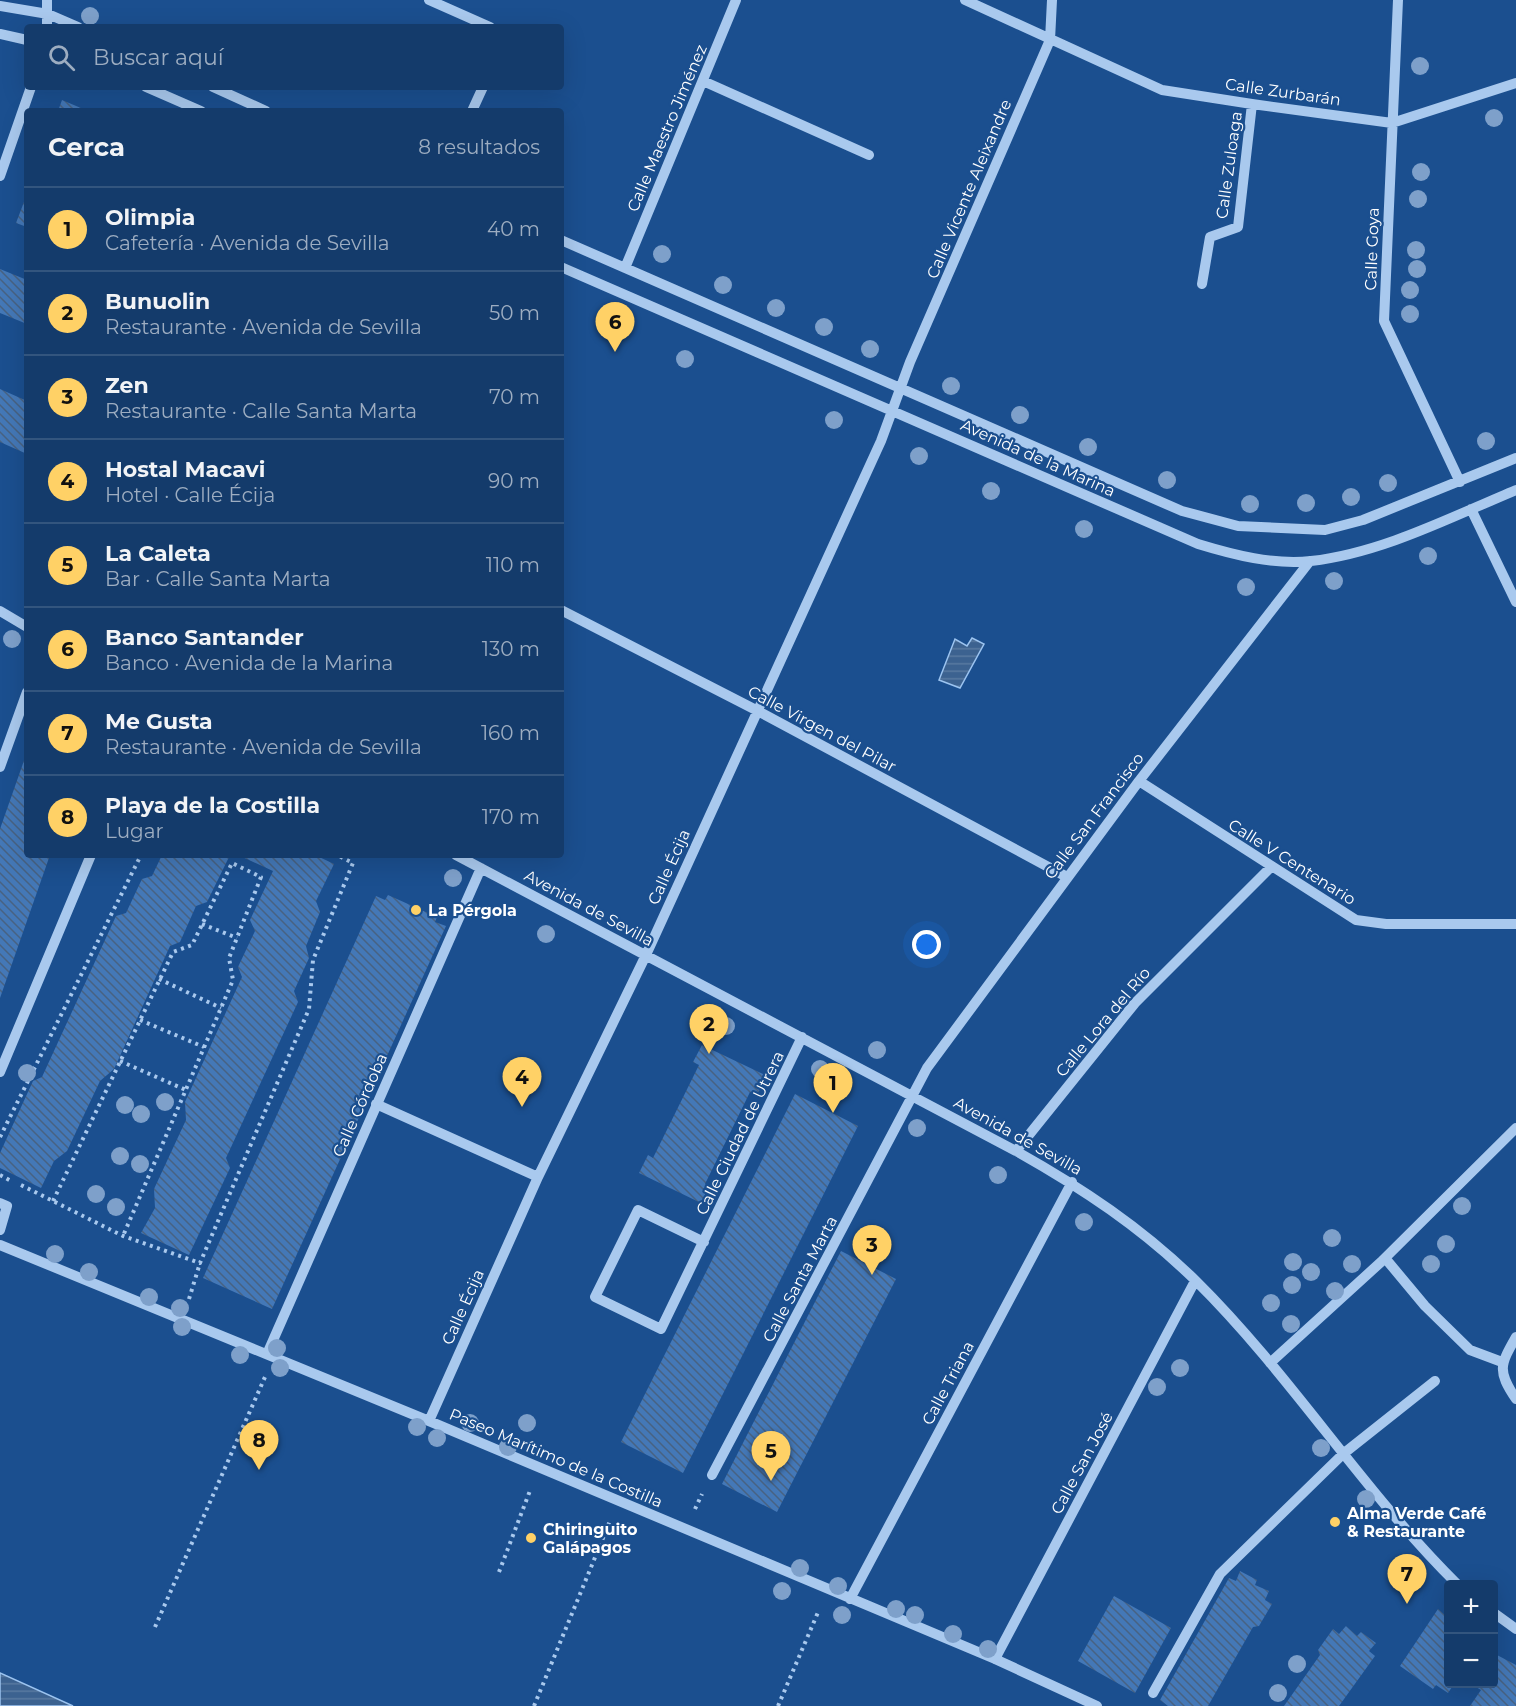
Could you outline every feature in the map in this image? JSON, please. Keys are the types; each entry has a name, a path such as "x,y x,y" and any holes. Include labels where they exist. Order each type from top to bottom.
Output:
{"street":[{"path":"47,0 47,24"},
{"path":"429,0 483,24"},
{"name":"Calle Maestro Jiménez","path":"625,268 736,0"},
{"name":"Calle Zurbarán","path":"965,0 1162,90 1252,104 1392,123 1516,83"},
{"name":"Calle Vicente Aleixandre","path":"901,388 1050,40 1052,0"},
{"name":"Calle Goya","path":"1398,0 1384,321 1460,482"},
{"path":"0,6 48,14 71,24"},
{"path":"0,34 24,39"},
{"path":"704,81 869,155"},
{"path":"24,108 31,90"},
{"path":"153,90 194,108"},
{"path":"220,90 259,108"},
{"path":"473,108 482,90"},
{"name":"Calle Zuloaga","path":"1202,284 1210,237 1238,227 1252,104"},
{"path":"0,176 24,109"},
{"name":"Avenida de la Marina","path":"564,241 1182,511 1238,526 1325,530 1363,520 1516,458"},
{"name":"Avenida de la Marina","path":"564,268 1198,544 1234,555 1267,560 1310,561 1351,554 1516,490"},
{"name":"Calle Écija","path":"429,1421 538,1177 646,955 756,710 881,441 901,388"},
{"path":"1471,509 1516,602"},
{"name":"Calle San Francisco","path":"914,1096 927,1068 1067,877 1310,561"},
{"path":"0,611 24,625"},
{"name":"Calle Virgen del Pilar","path":"564,612 756,710 1067,877"},
{"path":"0,767 24,700"},
{"name":"Calle V Centenario","path":"1139,781 1356,920 1386,924 1516,924"},
{"path":"0,1072 90,858"},
{"name":"Avenida de Sevilla","path":"462,858 914,1096 1072,1182 1149,1239 1195,1281 1270,1363 1420,1548 1453,1580"},
{"name":"Calle Lora del Río","path":"1016,1151 1135,1003 1271,867"},
{"name":"Calle Córdoba","path":"270,1355 376,1104 481,868"},
{"name":"Calle Ciudad de Utrera","path":"704,1242 638,1210 595,1297 661,1329 704,1242 802,1037"},
{"name":"Calle Santa Marta","path":"712,1475 914,1096"},
{"path":"376,1104 538,1177"},
{"path":"1270,1363 1383,1260 1516,1128"},
{"name":"Calle Triana","path":"850,1599 1072,1182"},
{"path":"0,1203 7,1206 0,1230"},
{"name":"Paseo Marítimo de la Costilla","path":"0,1245 429,1421 995,1659 1097,1706"},
{"path":"1383,1260 1470,1350 1502,1362"},
{"name":"Calle San José","path":"995,1659 1195,1281"},
{"path":"1516,1336 1502,1362 1503,1381 1516,1399"},
{"path":"1153,1693 1220,1574 1342,1454 1435,1381"},
{"path":"1498,1616 1516,1629"}],"path":[{"path":"0,1137 140,858"},
{"path":"192,1292 200,1263 309,1009 313,960 353,863 343,858"},
{"path":"53,1201 172,952 192,945 232,863 261,877 229,958 233,980 123,1236"},
{"path":"202,924 237,938"},
{"path":"159,979 221,1008"},
{"path":"140,1020 204,1047"},
{"path":"120,1061 186,1090"},
{"path":"0,1175 123,1236 200,1263"},
{"path":"155,1627 270,1355"},
{"path":"684,1529 712,1475"},
{"path":"499,1572 532,1486 542,1490"},
{"path":"534,1706 611,1519 601,1515"},
{"path":"778,1706 828,1589"}],"water":[{"path":"972,638 984,644 960,688 939,680 955,639 967,646"},
{"path":"0,1673 73,1706 0,1706"}],"building":[{"path":"62,100 81,108 59,108"},
{"path":"24,202 24,226 16,223"},
{"path":"0,269 24,279 24,323 0,313"},
{"path":"0,389 24,400 24,453 0,442"},
{"path":"24,761 24,858 49,858 0,998 0,829"},
{"path":"161,858 229,858 207,902 196,906 180,942 170,946 114,1069 100,1081 67,1151 54,1161 41,1188 0,1168 0,1153 33,1081 42,1077 116,916 126,913 142,879 152,876"},
{"path":"245,858 321,858 334,864 316,901 320,912 306,946 309,958 294,991 298,1002 226,1158 230,1168 189,1255 141,1233 155,1208 154,1189 186,1120 185,1102 242,977 238,967 255,931 250,920 273,871"},
{"path":"388,895 437,917 435,922 446,926 272,1309 203,1278 376,896 385,900"},
{"path":"702,1045 767,1076 757,1095 750,1092 705,1184 709,1186 701,1203 639,1173 648,1155 653,1158 699,1065 693,1062"},
{"path":"795,1094 858,1126 683,1473 621,1442"},
{"path":"841,1251 896,1279 777,1512 722,1484"},
{"path":"1240,1571 1257,1580 1255,1585 1269,1591 1265,1600 1272,1604 1259,1626 1253,1627 1208,1706 1168,1706 1160,1700 1229,1578 1236,1581"},
{"path":"1114,1596 1171,1628 1135,1693 1078,1661"},
{"path":"1438,1609 1444,1614 1444,1688 1451,1688 1448,1693 1436,1685 1433,1689 1400,1666"},
{"path":"1346,1626 1357,1636 1361,1632 1376,1643 1369,1651 1375,1656 1339,1706 1284,1706 1320,1655 1318,1650 1333,1629 1339,1634"},
{"path":"1498,1656 1516,1665 1516,1706 1470,1706 1481,1690 1478,1688 1498,1688"}],"place":[{"name":"Banco Santander","path":"615,352"},
{"name":"La Pérgola","path":"416,910"},
{"name":"Bunuolin","path":"709,1054"},
{"name":"Hostal Macavi","path":"522,1107"},
{"name":"Olimpia","path":"833,1113"},
{"name":"Zen","path":"872,1275"},
{"name":"Playa de la Costilla","path":"259,1470"},
{"name":"La Caleta","path":"771,1481"},
{"name":"Alma Verde Café & Restaurante","path":"1335,1522"},
{"name":"Chiringuito Galápagos","path":"531,1538"},
{"name":"Me Gusta","path":"1407,1604"}]}
